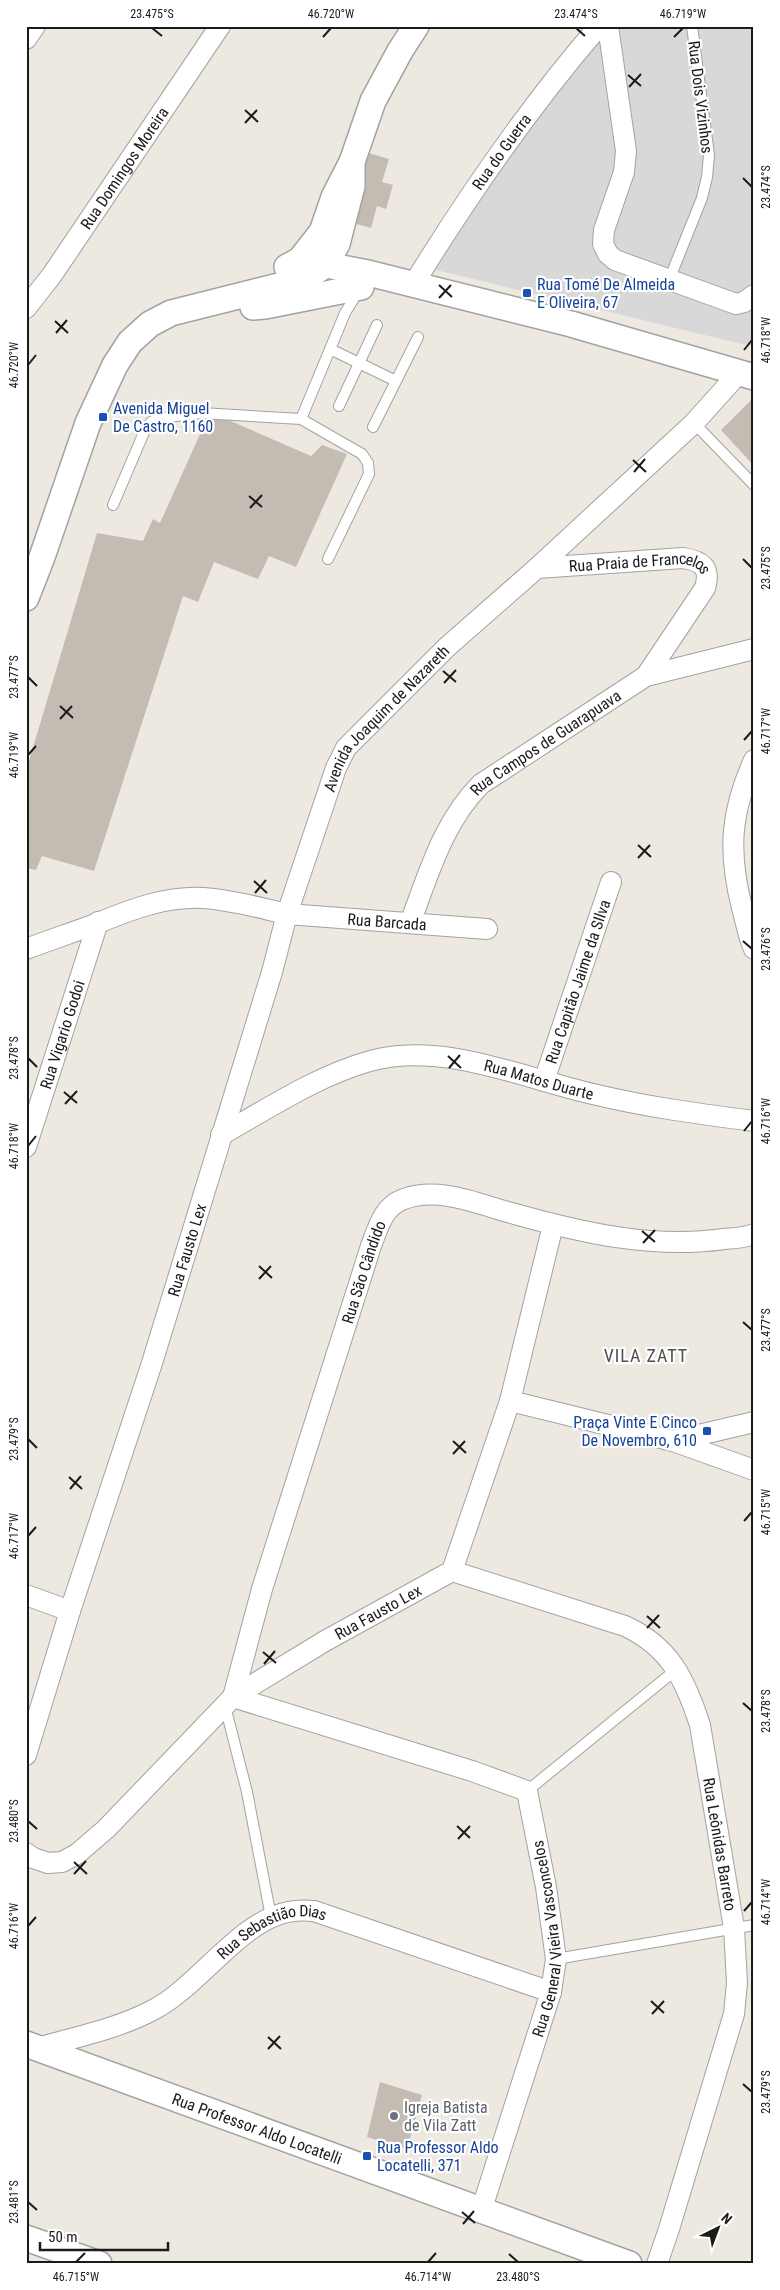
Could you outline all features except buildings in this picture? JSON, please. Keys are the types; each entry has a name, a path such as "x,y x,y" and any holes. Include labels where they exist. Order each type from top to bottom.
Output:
{"street":[{"path":"26,39 35,26"},
{"name":"Rua Domingos Moreira","path":"26,308 52,275 220,26"},
{"path":"301,269 322,232 334,197 352,162 373,101 416,26"},
{"name":"Rua do Guerra","path":"413,285 462,206 505,146 567,63 599,26"},
{"path":"608,26 626,151 624,172 604,230 603,244 608,254 615,260 736,304 744,302 754,294"},
{"path":"301,269 361,287"},
{"path":"26,598 88,422 115,365 130,342 150,324 172,312 216,301 241,285 301,269 368,273 571,324 746,376"},
{"path":"216,301 243,307 265,306 361,287 382,288 413,285"},
{"name":"Avenida Joaquim de Nazareth","path":"287,914 336,768 346,748 447,647 537,568 746,376"},
{"name":"Rua Praia de Francelos","path":"537,568 683,558 695,560 702,564 708,580 705,588 646,676"},
{"name":"Rua Campos de Guarapuava","path":"410,922 436,854 452,821 464,801 481,784 646,676 754,648"},
{"path":"754,760 736,810 733,832 733,870 754,949"},
{"name":"Rua Capitão Jaime da SIlva","path":"544,1081 611,882"},
{"path":"26,949 154,902 204,898 287,914"},
{"name":"Rua Barcada","path":"287,914 487,928"},
{"name":"Rua Fausto Lex","path":"26,1756 70,1611 152,1363 272,972 287,914"},
{"name":"Rua Vigario Godoi","path":"26,1147 98,922"},
{"name":"Rua Matos Duarte","path":"221,1135 316,1081 371,1061 412,1054 448,1056 648,1106 754,1121"},
{"name":"Rua São Cândido","path":"229,1701 262,1589 371,1246 384,1213 403,1199 432,1194 449,1196 553,1225 644,1242 701,1242 754,1234"},
{"path":"452,1571 510,1401 553,1225"},
{"path":"510,1401 673,1441 754,1470"},
{"path":"673,1441 754,1422"},
{"name":"Rua Fausto Lex","path":"26,1853 48,1864 62,1862 77,1854 106,1829 229,1701 324,1641 452,1571"},
{"name":"Rua Leônidas Barreto","path":"452,1571 625,1626 655,1643 677,1669 691,1697 700,1725 744,1926 734,2014 669,2229 656,2264"},
{"path":"26,1595 70,1611"},
{"path":"229,1701 472,1771 528,1791"},
{"name":"Rua General Vieira Vasconcelos","path":"482,2208 551,1992 556,1959 546,1887 528,1791"},
{"name":"Rua Sebastião Dias","path":"32,2046 120,2025 154,2010 180,1993 252,1929 271,1917 287,1912 314,1911 551,1992"},
{"name":"Rua Professor Aldo Locatelli","path":"32,2046 482,2208 629,2264"},
{"path":"26,2238 99,2264"}],"lane":[{"name":"Rua Dois Vizinhos","path":"669,280 702,198 707,177 709,155 692,26"},
{"path":"301,418 346,313 361,287"},
{"path":"339,406 378,325"},
{"path":"373,427 418,337"},
{"path":"330,349 396,381"},
{"path":"112,505 145,430 151,422 161,418 208,412 301,418 362,454 368,463 369,474 328,559"},
{"path":"694,423 754,485"},
{"path":"528,1791 677,1669"},
{"path":"229,1701 271,1917"},
{"path":"556,1959 744,1926"}],"shaded area":[{"path":"613,26 754,26 754,347 428,268 549,93"}],"place":[{"name":"Rua Tomé De Almeida E Oliveira, 67","path":"527,293"},
{"name":"Avenida Miguel De Castro, 1160","path":"103,417"},
{"name":"Praça Vinte E Cinco De Novembro, 610","path":"707,1431"},
{"name":"Igreja Batista de Vila Zatt","path":"394,2116"},
{"name":"Rua Professor Aldo Locatelli, 371","path":"367,2156"}],"district":[{"name":"VILA ZATT","path":"646,1356"}]}
